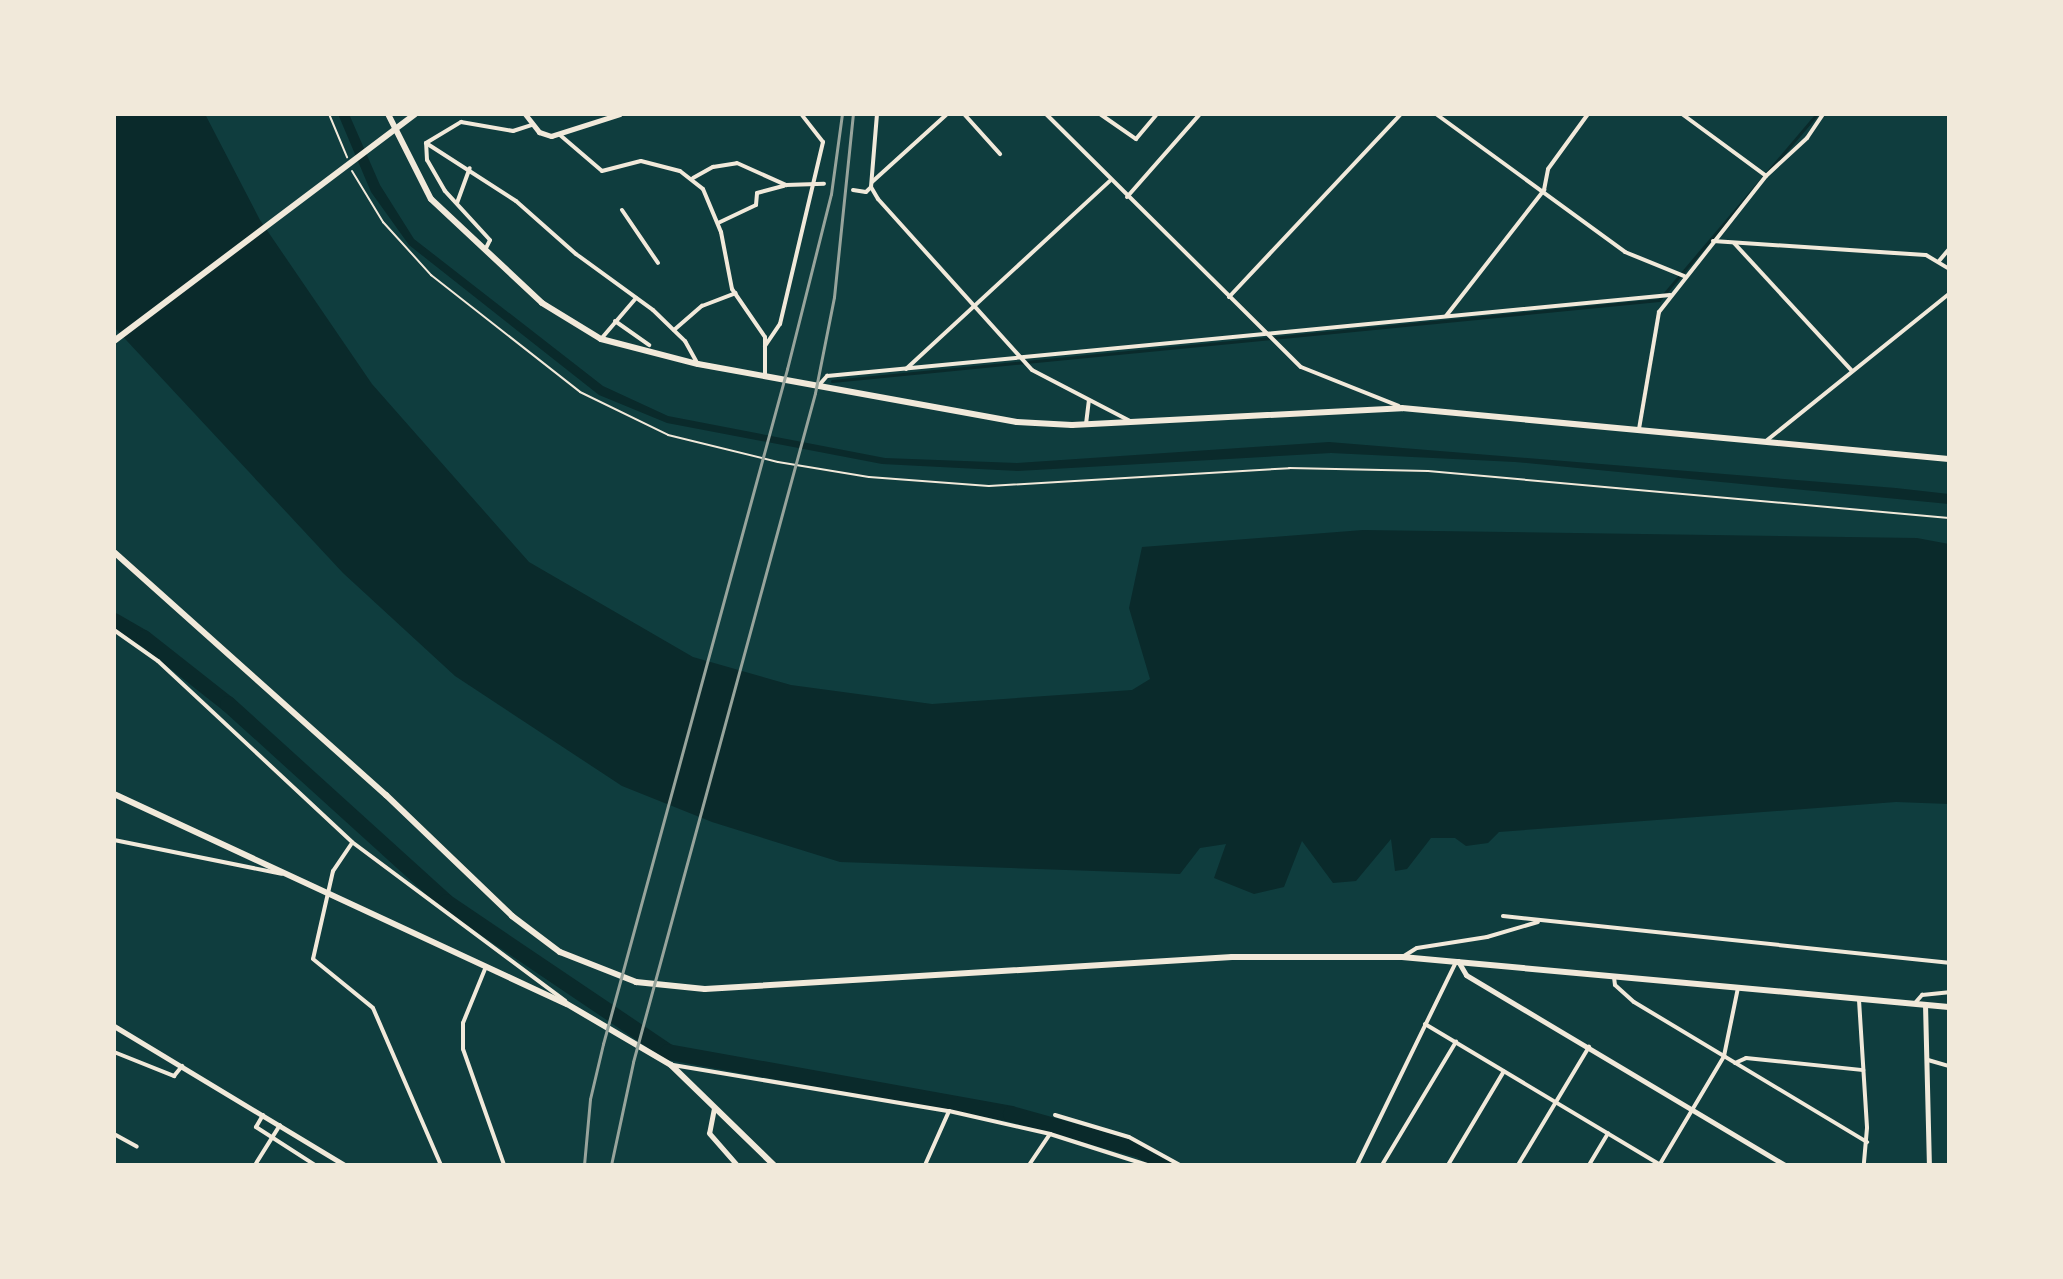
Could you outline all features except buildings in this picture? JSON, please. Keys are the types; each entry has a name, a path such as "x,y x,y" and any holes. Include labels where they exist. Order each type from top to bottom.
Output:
{"main road":[{"path":"388,114 431,199 484,252 542,303 601,339 698,364 1017,422 1086,424 1402,408 1949,459"},
{"path":"114,341 383,135 415,114"},
{"path":"114,552 386,795 512,916 560,952 604,973 664,987 705,989 1232,957 1402,957 1738,985 1949,1007"},
{"path":"114,794 485,969 567,1004 671,1065 774,1165"}],"street":[{"path":"525,114 543,134 560,135 620,114"},
{"path":"765,346 780,324 823,142 801,114"},
{"path":"877,114 871,185 970,308 1032,370 1130,421"},
{"path":"853,190 866,192 947,114"},
{"path":"964,114 1000,154"},
{"path":"1046,114 1264,333 1308,372 1402,408"},
{"path":"1100,114 1136,139 1157,114"},
{"path":"1127,197 1200,114"},
{"path":"1229,297 1401,114"},
{"path":"1436,114 1625,252 1684,276"},
{"path":"1446,316 1544,190 1548,169 1588,114"},
{"path":"1682,114 1766,176"},
{"path":"1639,429 1653,326 1670,295 1766,176 1807,138 1823,114"},
{"path":"426,143 461,122 513,131 532,125"},
{"path":"560,135 602,171 641,161 693,178 718,223 736,293 761,325 765,374"},
{"path":"426,143 470,168 636,298 674,330 698,364"},
{"path":"426,143 427,160 456,204 490,240 484,252"},
{"path":"693,178 713,167 737,163 786,185"},
{"path":"456,204 470,168"},
{"path":"906,369 1110,181"},
{"path":"718,223 756,205 757,193 786,185 824,184"},
{"path":"622,210 658,263"},
{"path":"1713,241 1812,244 1939,261 1949,269"},
{"path":"1733,242 1852,371"},
{"path":"1939,261 1949,249"},
{"path":"674,330 702,306 736,293"},
{"path":"1766,441 1949,294"},
{"path":"820,384 827,376 1670,295"},
{"path":"601,339 636,298"},
{"path":"615,321 649,345"},
{"path":"1086,424 1089,399"},
{"path":"114,630 158,661 352,842 567,1004"},
{"path":"114,840 285,875"},
{"path":"352,842 333,871 313,959 373,1008 441,1165"},
{"path":"1503,916 1949,963"},
{"path":"1402,957 1417,948 1487,937 1539,921"},
{"path":"1357,1165 1457,960"},
{"path":"1457,960 1466,975 1785,1165"},
{"path":"485,969 467,1009 463,1049 504,1165"},
{"path":"1614,974 1622,994 1867,1142"},
{"path":"1425,1024 1660,1165 1724,1056 1738,985"},
{"path":"1915,1003 1922,995 1949,992"},
{"path":"1858,997 1867,1142 1864,1165"},
{"path":"1925,1004 1929,1165"},
{"path":"114,1026 344,1165"},
{"path":"1382,1165 1456,1042"},
{"path":"1518,1165 1589,1047"},
{"path":"114,1052 174,1076 182,1066"},
{"path":"1735,1063 1746,1058 1864,1070"},
{"path":"1928,1060 1949,1066"},
{"path":"671,1065 949,1111 1050,1134 1147,1165"},
{"path":"1448,1165 1504,1071"},
{"path":"714,1108 709,1133 737,1165"},
{"path":"925,1165 949,1111"},
{"path":"263,1115 256,1127 315,1165"},
{"path":"1055,1115 1129,1137 1180,1165"},
{"path":"255,1165 280,1125"},
{"path":"1589,1165 1608,1133"},
{"path":"114,1134 137,1147"},
{"path":"1029,1165 1050,1134"}],"water":[{"path":"114,114 205,114 260,220 372,384 529,562 693,657 791,685 932,704 1132,690 1150,679 1129,608 1142,547 1363,530 1917,538 1949,544 1949,804 1896,802 1499,832 1488,843 1466,846 1455,838 1431,838 1407,869 1395,871 1391,839 1356,881 1333,883 1302,841 1284,887 1254,894 1214,878 1226,844 1200,848 1180,874 840,862 712,822 622,786 455,676 343,573 114,327"},
{"path":"338,114 349,114 380,185 414,239 603,386 668,416 885,458 1017,463 1329,442 1896,488 1949,494 1949,504 1515,462 1331,453 1018,471 882,464 667,423 599,395 409,245 371,192"}],"waterway":[{"path":"832,381 1659,300 1817,114"},
{"path":"114,621 144,638 228,704 446,902 668,1052 1011,1114 1140,1150 1165,1165"}],"railway":[{"path":"584,1165 590,1099 603,1044 787,369 831,194 842,114"},
{"path":"611,1165 633,1062 815,393 834,297 853,114"}]}
